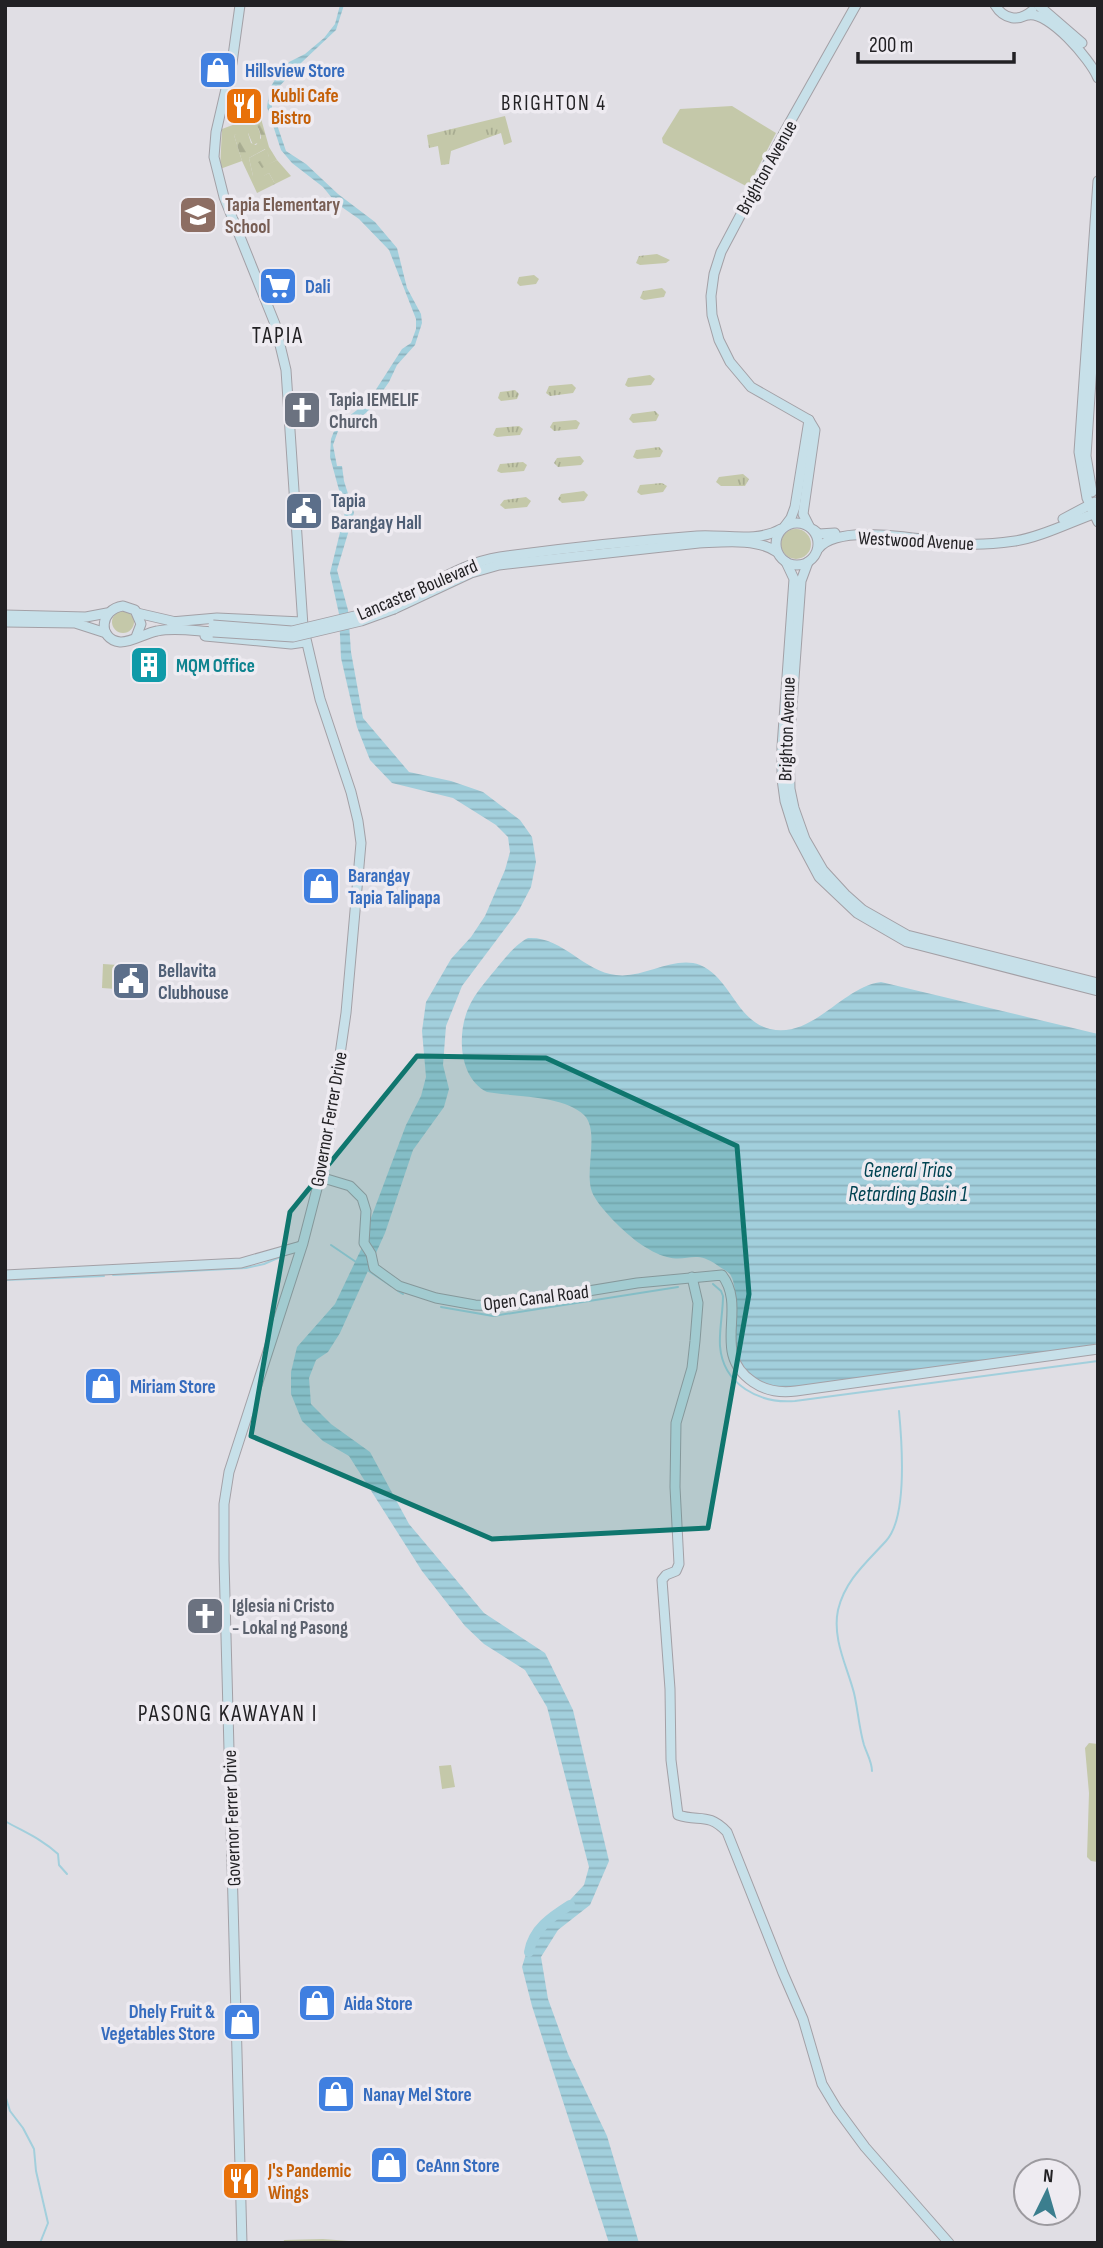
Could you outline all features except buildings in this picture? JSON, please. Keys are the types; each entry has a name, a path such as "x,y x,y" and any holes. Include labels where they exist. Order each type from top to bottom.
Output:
{"street":[{"name":"Governor Ferrer Drive","path":"240,5 232,63 216,132 214,157 224,197 280,339 286,370 305,642 320,699 351,792 361,843 346,1013 330,1130 301,1246 232,1461 224,1504 242,2243"},
{"name":"Brighton Avenue","path":"809,420 751,387 730,362 719,340 712,315 711,296 721,252 856,5"},
{"path":"995,5 1009,18 1022,18 1037,5 1077,37 1098,64"},
{"path":"1027,15 1037,15 1072,41 1089,60 1098,78"},
{"path":"1095,511 1080,468 1079,443 1098,181"},
{"path":"1095,511 1086,456 1098,275"},
{"path":"809,420 815,433 803,514 818,543 818,549 808,562 797,565 786,562 777,552 775,540 795,507 809,420"},
{"name":"Westwood Avenue","path":"811,528 825,534 876,530 971,540 1018,534 1095,511"},
{"name":"Westwood Avenue","path":"818,549 823,542 859,535 971,544 1019,540 1095,511"},
{"path":"783,528 797,522 811,528"},
{"name":"Lancaster Boulevard","path":"393,606 452,572 497,557 700,536 766,536 783,528"},
{"name":"Lancaster Boulevard","path":"137,612 170,625 293,637 361,621 471,573 499,565 699,543 766,546 777,552"},
{"name":"Brighton Avenue","path":"786,562 794,579 782,779 785,801 794,830 819,877 857,913 907,942 1098,991"},
{"name":"Brighton Avenue","path":"808,562 801,581 788,764 794,808 805,839 823,870 863,910 907,935 1098,983"},
{"path":"5,615 86,617 107,613 113,608 123,606 137,612 141,624 136,637 120,642 106,633 75,623 5,622"},
{"path":"106,633 104,623 107,613"},
{"path":"170,625 217,618 302,622"},
{"path":"170,625 218,639 291,644 305,642"},
{"name":"Lancaster Boulevard","path":"136,637 170,625"},
{"name":"Open Canal Road","path":"320,1177 350,1186 360,1194 366,1211 364,1243 374,1268 399,1286 436,1298 482,1306 637,1283 697,1277 722,1280 730,1289 730,1341 735,1361 751,1381 777,1391 796,1391 1098,1349"},
{"path":"5,1275 241,1263 301,1246"},
{"path":"697,1277 698,1303 692,1368 676,1423 675,1487 680,1564 676,1571 662,1580 670,1689 671,1760 678,1815 706,1817 727,1832 783,1973 794,1994 822,2084 865,2147 949,2243"}],"highlighted area":[{"path":"417,1056 546,1058 737,1146 749,1294 708,1528 492,1539 251,1436 290,1212"}],"green space":[{"path":"732,106 776,133 748,187 663,143 662,138 680,109"},
{"path":"260,115 269,147 277,160 262,168 258,162 269,156 265,149 249,158 253,176 260,172 263,176 269,173 275,184 257,193 242,161 234,135 247,130 251,143 256,145 261,138 260,131 255,124 246,120"},
{"path":"505,116 512,142 504,145 501,133 451,151 449,164 441,165 438,146 429,148 427,135"},
{"path":"246,120 257,125 260,142 253,145 248,133 234,135 242,161 220,169 222,129"},
{"path":"266,149 269,156 262,167 277,160 291,176 275,184 269,173 262,177 253,176 249,158"},
{"path":"657,254 670,260 666,263 636,263 639,256"},
{"path":"534,275 539,279 536,284 520,286 517,283 519,277"},
{"path":"662,288 666,292 664,297 644,300 640,298 643,291"},
{"path":"650,375 655,379 651,385 625,385 628,378"},
{"path":"572,384 576,388 573,393 550,396 546,393 549,386"},
{"path":"515,390 519,394 517,399 501,401 498,398 500,392"},
{"path":"655,411 659,415 656,421 633,423 629,419 632,414"},
{"path":"576,420 580,423 577,429 554,431 550,427 553,422"},
{"path":"519,426 523,429 520,435 493,435 496,428"},
{"path":"659,447 663,451 660,457 633,457 636,450"},
{"path":"580,456 584,461 581,465 558,467 554,463 557,458"},
{"path":"523,462 527,465 524,471 497,471 500,464"},
{"path":"743,474 749,479 745,486 721,486 716,482 719,477"},
{"path":"662,483 667,486 663,492 641,495 637,492 640,485"},
{"path":"584,491 588,495 584,501 562,503 558,499 561,494"},
{"path":"526,497 531,501 527,507 505,509 500,505 504,500"},
{"path":"796,529 807,533 811,544 807,555 796,559 785,555 781,544 785,533"},
{"path":"119,611 127,611 134,618 134,626 127,633 119,633 112,626 112,618"},
{"path":"103,964 118,965 116,989 102,988"},
{"path":"1089,1743 1098,1744 1098,1862 1087,1857 1089,1793 1085,1748"},
{"path":"451,1765 455,1787 442,1789 439,1766"},
{"path":"323,2239 375,2243 283,2243 284,2240"}],"water":[{"path":"340,5 344,5 336,30 276,90 272,110 286,151 306,164 338,194 375,222 397,248 407,288 421,314 422,323 415,345 397,365 370,409 356,422 344,425 338,431 333,445 337,466 342,466 354,513 337,570 348,610 351,652 363,718 409,772 451,781 483,792 520,820 532,837 536,862 531,887 519,910 462,986 446,1026 443,1065 449,1089 444,1107 413,1150 385,1233 340,1333 328,1352 316,1360 309,1378 311,1404 331,1424 370,1452 409,1524 484,1613 545,1653 573,1710 609,1861 590,1905 558,1930 541,1957 548,1999 568,2054 607,2136 639,2243 609,2243 532,2006 522,1967 529,1944 584,1885 589,1867 547,1707 525,1670 484,1644 465,1626 422,1571 349,1456 323,1441 302,1421 291,1394 291,1372 297,1347 335,1304 366,1239 371,1218 406,1125 421,1096 426,1077 422,1031 426,1002 451,959 485,916 510,852 508,837 496,825 453,798 392,783 370,760 357,727 341,658 339,614 330,573 345,512 330,457 331,439 336,426 361,407 375,391 402,349 411,343 416,319 389,250 359,219 336,203 323,187 292,163 281,150 267,107 270,88 276,78 289,62 305,54 324,38 335,24"},
{"name":"General Trias Retarding Basin 1","path":"528,938 551,942 593,967 616,975 637,974 680,963 700,965 719,979 749,1017 770,1029 800,1027 853,993 881,982 1098,1034 1098,1343 1079,1349 783,1388 760,1382 751,1376 738,1360 732,1339 735,1293 730,1274 702,1258 674,1258 656,1253 633,1239 612,1219 592,1192 591,1131 584,1115 575,1108 552,1100 487,1092 471,1077 463,1055 462,1043 468,1009 478,991 500,964 516,946"}],"waterway":[{"path":"331,1245 356,1262"},
{"path":"113,1275 246,1268 287,1254"},
{"path":"366,1269 391,1286"},
{"path":"5,1280 104,1276"},
{"path":"713,1284 723,1296 720,1346 728,1371 746,1389 769,1399 795,1401 1098,1361"},
{"path":"441,1307 493,1316 678,1287"},
{"path":"398,1291 403,1294"},
{"path":"872,1771 862,1739 854,1693 841,1652 837,1621 841,1599 846,1590 857,1572 886,1541 898,1515 902,1479 899,1411"},
{"path":"5,1821 58,1854 59,1865 67,1874"},
{"path":"529,1952 539,1930 570,1905"},
{"path":"5,2095 10,2111 34,2149 36,2171 48,2223 40,2243"}],"place":[{"name":"Hillsview Store","path":"218,70"},
{"name":"Kubli Cafe Bistro","path":"244,106"},
{"name":"Tapia Elementary School","path":"198,215"},
{"name":"Dali","path":"278,286"},
{"name":"Tapia IEMELIF Church","path":"302,410"},
{"name":"Tapia Barangay Hall","path":"304,511"},
{"name":"MQM Office","path":"149,665"},
{"name":"Barangay Tapia Talipapa","path":"321,886"},
{"name":"Bellavita Clubhouse","path":"131,981"},
{"name":"Miriam Store","path":"103,1386"},
{"name":"Iglesia ni Cristo - Lokal ng Pasong","path":"205,1616"},
{"name":"Aida Store","path":"317,2003"},
{"name":"Dhely Fruit & Vegetables Store","path":"242,2022"},
{"name":"Nanay Mel Store","path":"336,2094"},
{"name":"CeAnn Store","path":"389,2165"},
{"name":"J's Pandemic Wings","path":"241,2181"}],"district":[{"name":"BRIGHTON 4","path":"554,103"},
{"name":"TAPIA","path":"278,335"},
{"name":"PASONG KAWAYAN I","path":"228,1713"}]}
